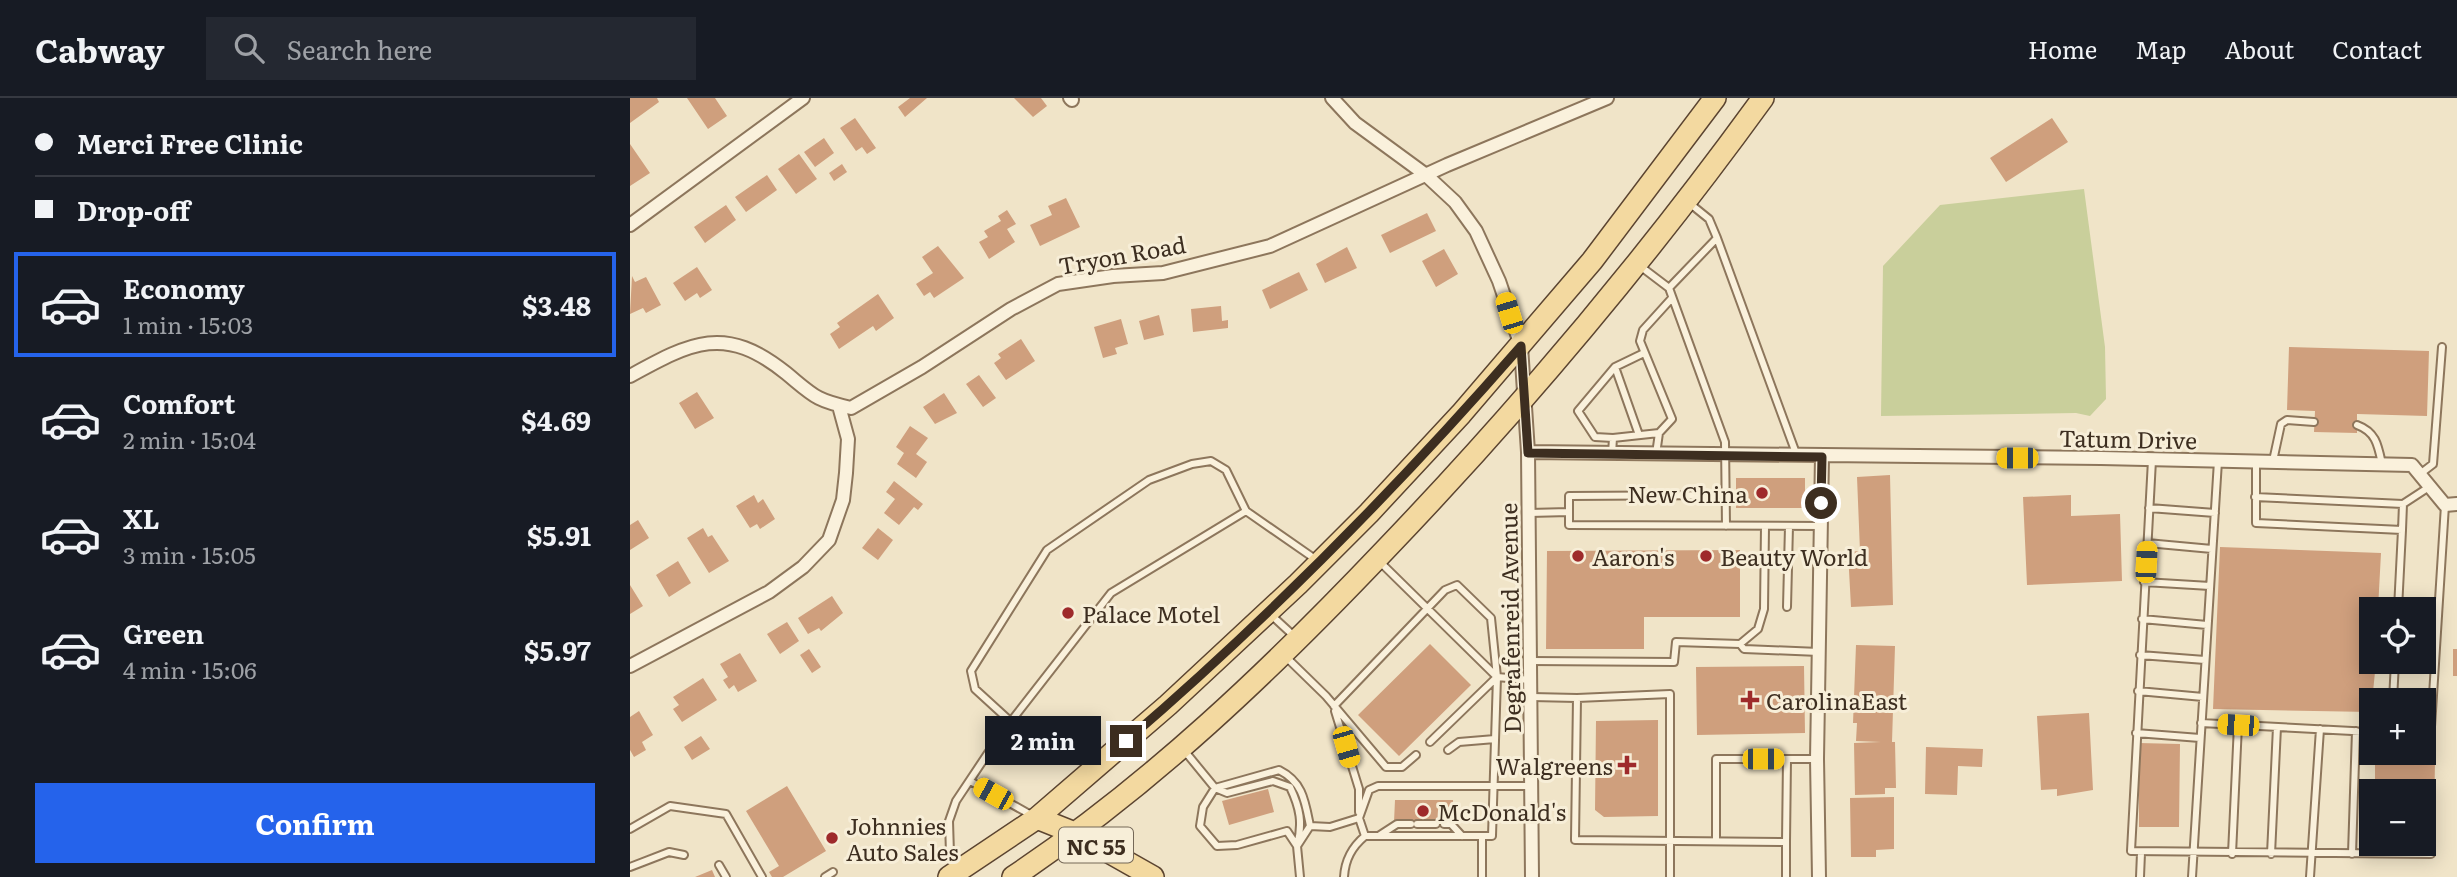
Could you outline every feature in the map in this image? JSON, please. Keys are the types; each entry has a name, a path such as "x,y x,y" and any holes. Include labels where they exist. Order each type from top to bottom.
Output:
{"main road":[{"path":"1037,818 1168,705 1268,612 1320,562 1461,414 1592,261 1715,98"},
{"path":"1077,834 1181,747 1291,647 1525,401 1637,265 1763,98"},
{"name":"NC 55","path":"953,875 1037,818 1077,834 1153,877"},
{"name":"NC 55","path":"1013,877 1077,834"}],"street":[{"path":"630,226 803,98"},
{"name":"Degrafenreid Avenue","path":"1332,98 1355,123 1426,175 1455,202 1476,231 1499,281 1521,346 1528,453 1532,877"},
{"name":"Tryon Road","path":"839,406 850,408 922,367 1011,309 1058,284 1113,276 1163,273 1270,246 1426,175 1607,98"},
{"path":"630,376 675,351 717,341 753,350 817,400 839,406 848,439 844,500 830,540 803,567 769,592 630,666"},
{"name":"Tatum Drive","path":"1528,453 2273,461 2412,465 2420,474"},
{"path":"1819,877 1816,759 1822,457"},
{"path":"2420,474 2430,487 2451,504"}],"lane":[{"path":"1687,201 1709,219 1797,456"},
{"path":"1669,288 1717,238"},
{"path":"1637,265 1669,288 1725,442 1726,526"},
{"path":"1656,455 1659,433 1672,419 1640,341 1643,330 1672,298"},
{"path":"2420,474 2433,464 2442,347"},
{"path":"1644,353 1615,367 1578,411 1595,438 1659,433"},
{"path":"1615,367 1639,435"},
{"path":"2273,461 2281,424 2287,420 2314,422"},
{"path":"2357,425 2373,434 2382,464"},
{"path":"1612,454 1613,438"},
{"path":"2151,460 2129,846 2131,851 2359,854"},
{"path":"1010,721 975,689 971,671 1047,550 1149,480 1192,464 1210,461 1226,470 1246,511 1320,562"},
{"path":"2192,877 2218,461"},
{"path":"2256,461 2255,519 2259,524 2402,530"},
{"path":"2255,497 2403,504 2430,487"},
{"path":"1725,495 1569,496 1569,525 1821,526"},
{"path":"2399,597 2403,504"},
{"path":"2434,688 2451,504"},
{"path":"2149,508 2215,513"},
{"path":"953,875 949,821 956,801 1010,721 1111,593 1246,511"},
{"path":"1529,513 1569,512"},
{"path":"1531,661 1674,662 1676,642 1740,644 1758,629 1764,609 1765,526"},
{"path":"1787,607 1789,526"},
{"path":"2147,543 2212,549"},
{"path":"1377,559 1497,677 1532,681"},
{"path":"2144,582 2210,586"},
{"path":"1334,706 1446,590 1457,584 1491,618 1497,677 1492,836 1365,835 1355,845 1345,864 1344,877"},
{"path":"1268,612 1334,706 1387,767 1402,767 1416,755"},
{"path":"2143,619 2207,625"},
{"path":"1740,644 1744,649 1819,652"},
{"path":"2140,655 2205,660"},
{"path":"1430,742 1497,677"},
{"path":"2138,691 2203,697"},
{"path":"1532,697 1670,694 1670,877"},
{"path":"1577,698 1575,840 1786,842"},
{"path":"1334,706 1359,789 1359,818 1365,835"},
{"path":"2201,723 2359,731"},
{"path":"2232,854 2238,725"},
{"path":"2271,854 2277,727"},
{"path":"2311,877 2320,729"},
{"path":"2352,854 2356,731"},
{"path":"2136,733 2200,738"},
{"path":"1448,750 1459,742 1495,739"},
{"path":"1181,747 1215,788 1227,793 1273,781 1290,787 1301,816 1297,846 1300,877"},
{"path":"1716,841 1716,759 1816,759"},
{"path":"1786,877 1787,759"},
{"path":"1279,770 1291,776 1304,793 1310,826 1297,846 1287,831 1237,845 1217,846 1200,826 1203,807 1215,788 1279,770"},
{"path":"970,781 1037,818"},
{"path":"1359,818 1369,790 1378,786 1531,786"},
{"path":"630,829 670,806 726,814 762,877"},
{"path":"1310,826 1330,827 1359,818"},
{"path":"1378,836 1397,824 1451,824 1462,836"},
{"path":"1482,836 1482,877"},
{"path":"630,867 669,852 684,855"},
{"path":"2140,877 2141,853"},
{"path":"719,865 726,877"},
{"path":"825,877 833,872"}],"green space":[{"path":"2084,189 2105,347 2106,399 2090,416 2076,413 1881,416 1883,266 1940,205"}],"building":[{"path":"630,98 657,98 659,102 630,123"},
{"path":"687,98 715,98 727,116 708,129"},
{"path":"910,98 927,98 905,117 898,107"},
{"path":"1014,98 1041,98 1047,106 1033,117"},
{"path":"855,118 876,148 867,154 862,147 856,151 840,128"},
{"path":"2052,118 2068,142 2006,182 1990,158"},
{"path":"824,138 834,153 815,167 804,152"},
{"path":"630,144 650,173 630,186"},
{"path":"799,154 817,179 796,194 778,169"},
{"path":"842,164 847,172 834,181 829,173"},
{"path":"767,175 777,190 746,212 735,197"},
{"path":"1066,198 1080,227 1040,246 1030,225 1052,215 1048,206"},
{"path":"726,205 736,220 705,243 694,227"},
{"path":"1007,210 1016,224 1007,229 1015,242 989,259 979,242 988,237 984,231 1001,221 998,216"},
{"path":"1427,213 1436,231 1390,253 1381,235"},
{"path":"938,246 964,278 934,298 930,292 924,296 916,284 933,273 922,257"},
{"path":"1347,247 1357,268 1325,283 1316,264"},
{"path":"1444,249 1458,274 1436,287 1422,261"},
{"path":"697,267 712,290 700,298 697,293 685,301 673,283"},
{"path":"1299,272 1308,290 1270,309 1262,290"},
{"path":"632,276 635,282 646,277 661,305 646,313 643,308 630,314"},
{"path":"878,294 894,318 876,331 873,326 839,349 830,334 840,327 837,323"},
{"path":"1221,306 1222,321 1228,320 1228,328 1193,332 1191,309"},
{"path":"1159,315 1164,335 1144,340 1139,321"},
{"path":"1121,319 1128,344 1115,348 1117,354 1103,358 1094,327"},
{"path":"1021,339 1035,361 1006,380 994,363 1001,358 998,354"},
{"path":"2289,347 2429,351 2427,416 2357,414 2357,433 2314,432 2315,411 2287,410"},
{"path":"979,375 996,398 983,407 966,384"},
{"path":"697,392 714,418 695,429 679,403"},
{"path":"944,393 957,413 935,424 923,407"},
{"path":"910,426 928,438 916,454 927,462 916,478 897,464 904,453 896,447"},
{"path":"1890,475 1893,605 1851,607 1848,552 1860,551 1857,477"},
{"path":"1736,478 1805,478 1805,508 1736,508"},
{"path":"894,481 923,504 918,510 914,507 899,525 884,513 895,499 886,492"},
{"path":"754,495 758,503 763,499 775,519 760,529 757,524 750,528 736,506"},
{"path":"2071,495 2071,516 2120,514 2122,581 2027,585 2023,497"},
{"path":"638,520 649,538 630,550 630,525"},
{"path":"703,528 708,537 712,535 729,561 709,573 687,538"},
{"path":"878,528 893,540 878,560 862,548"},
{"path":"2220,547 2381,553 2379,597 2359,597 2359,674 2375,674 2373,688 2359,688 2359,712 2213,709"},
{"path":"1740,550 1740,617 1644,617 1644,649 1546,649 1547,551"},
{"path":"678,561 691,583 669,597 656,575"},
{"path":"630,585 643,606 630,614"},
{"path":"832,596 843,613 821,631 819,628 808,634 798,618"},
{"path":"787,622 799,641 780,654 767,634"},
{"path":"1430,644 1471,685 1399,756 1358,715"},
{"path":"1856,645 1895,646 1892,742 1895,742 1896,788 1885,788 1885,794 1855,795 1854,743 1881,742 1856,741 1857,723 1853,723"},
{"path":"809,649 821,667 812,673 800,655"},
{"path":"2453,649 2457,649 2457,676 2453,676"},
{"path":"740,653 757,681 738,692 734,685 729,689 723,680 728,677 720,664"},
{"name":"CarolinaEast","path":"1804,666 1805,733 1697,735 1696,667"},
{"path":"703,678 717,700 682,722 673,709 679,705 673,697"},
{"path":"639,711 653,735 642,742 646,750 634,757 630,750 630,717"},
{"path":"2089,713 2093,790 2057,796 2057,789 2041,790 2037,716"},
{"name":"Walgreens","path":"1658,720 1658,816 1604,817 1595,810 1596,721"},
{"path":"701,736 710,749 692,760 684,747"},
{"path":"2139,743 2180,744 2179,827 2139,827"},
{"path":"1926,747 1983,749 1982,767 1958,766 1957,795 1925,794"},
{"path":"2375,765 2435,765 2435,779 2375,779"},
{"path":"787,786 826,851 783,877 772,877 769,872 779,866 746,811"},
{"path":"1268,789 1274,812 1229,825 1222,801"},
{"path":"1894,797 1894,849 1876,850 1876,857 1851,857 1850,798"},
{"name":"McDonald's","path":"1395,800 1453,800 1452,822 1394,822"},
{"path":"712,870 715,877 695,877"}],"place":[{"name":"New China","path":"1762,493"},
{"name":"Aaron's","path":"1578,556"},
{"name":"Beauty World","path":"1706,556"},
{"name":"Palace Motel","path":"1068,613"},
{"name":"CarolinaEast","path":"1750,700"},
{"name":"Walgreens","path":"1627,765"},
{"name":"McDonald's","path":"1423,811"},
{"name":"Johnnies Auto Sales","path":"832,838"}],"route":[{"path":"1126,741 1225,653 1320,562 1461,414 1521,346 1528,453 1822,457 1821,503"}]}
